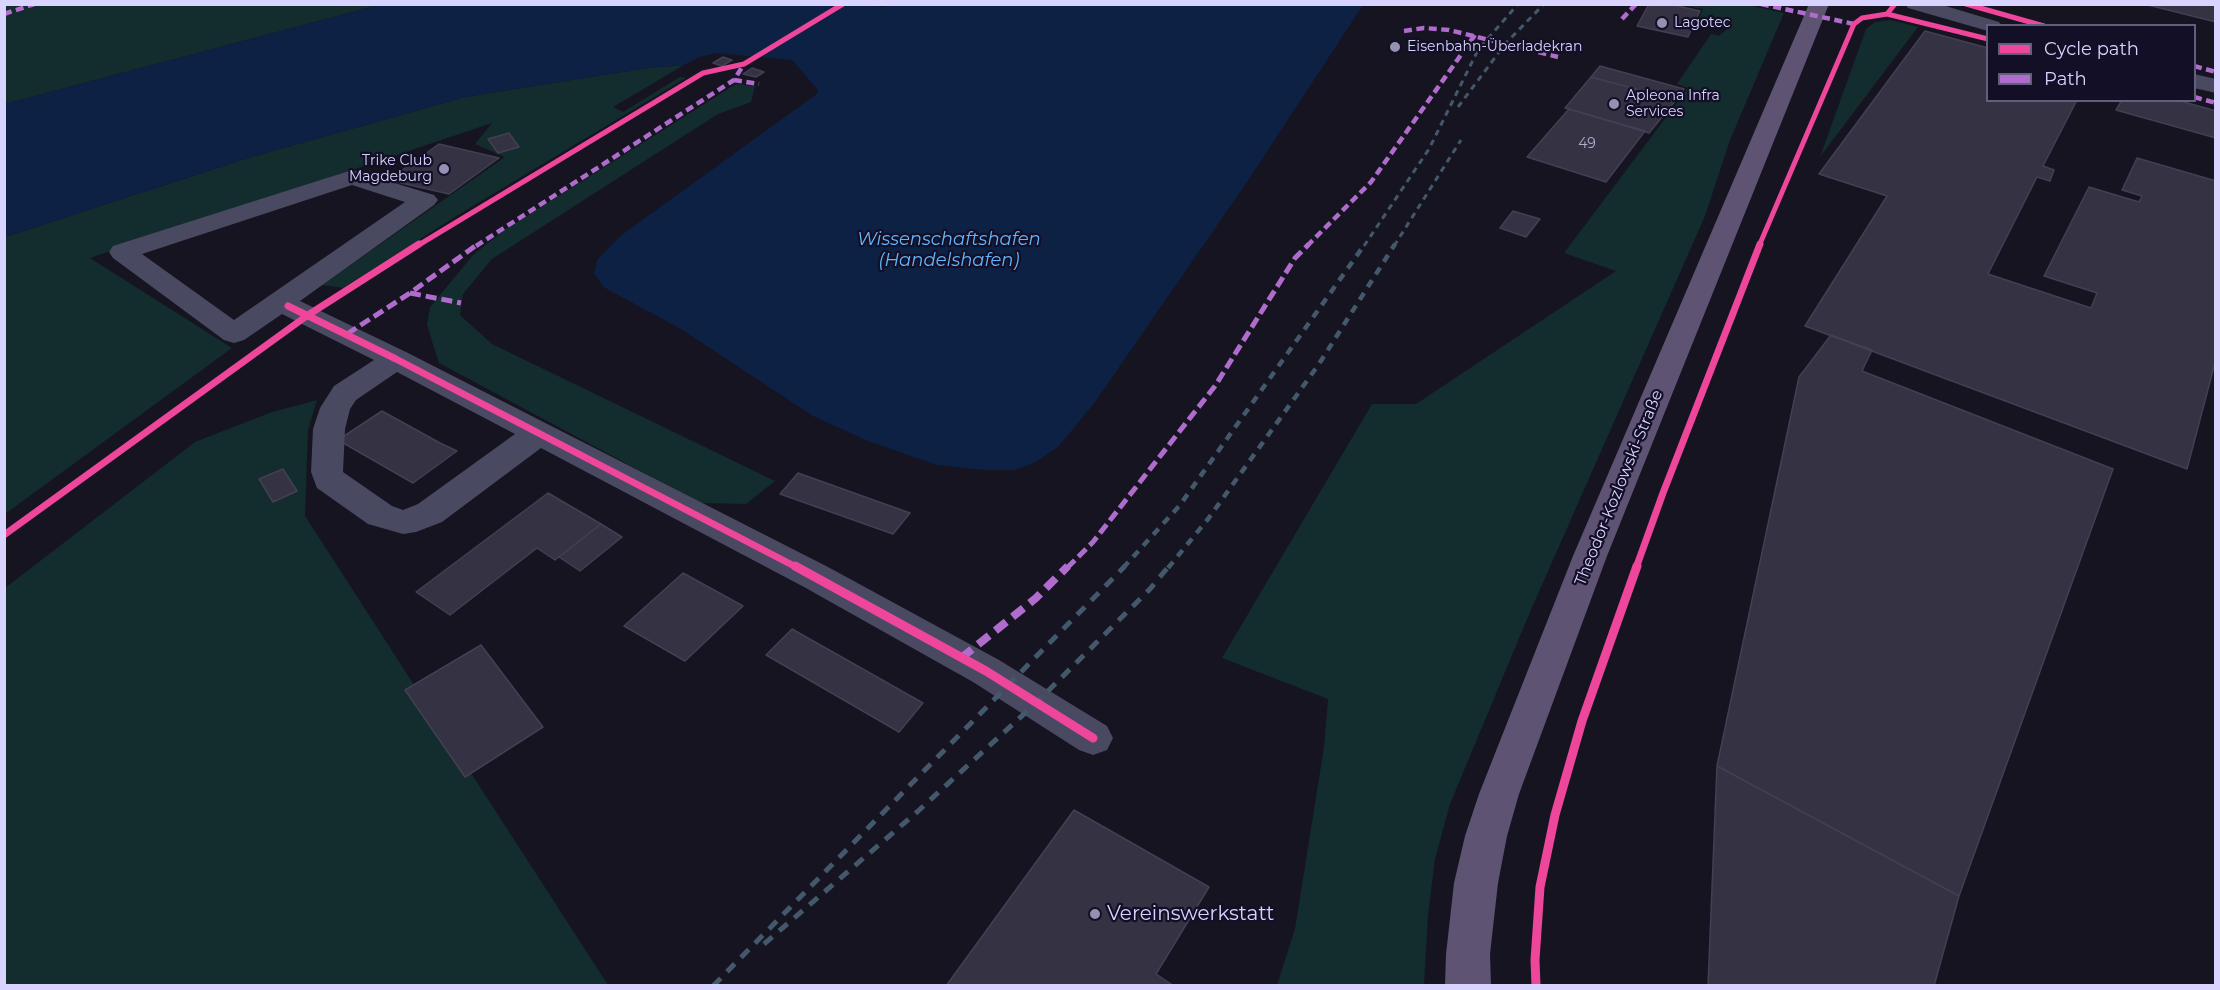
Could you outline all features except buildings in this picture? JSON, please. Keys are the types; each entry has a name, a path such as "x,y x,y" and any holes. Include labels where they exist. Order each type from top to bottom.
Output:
{"main road":[{"name":"Theodor-Kozlowski-Straße","path":"1468,986 1468,954 1476,883 1486,836 1499,794 1590,556 1819,4"}],"street":[{"path":"1915,4 1986,24"},
{"path":"2196,81 2216,86"},
{"path":"352,177 425,200 234,334 122,252 352,177"},
{"path":"288,306 396,359 816,577 986,671 1092,738"},
{"path":"396,359 345,393 335,408 328,429 327,472 329,480 380,515 403,522 416,520 430,513 539,433"}],"green space":[{"path":"5,4 379,4 379,5 5,104"},
{"path":"1682,5 1748,5 1784,13 1730,140 1705,216 1530,612 1450,804 1435,859 1428,915 1424,985 1277,985 1295,929 1324,747 1328,699 1222,658 1372,404 1416,404 1616,271 1564,253 1688,88 1677,84 1711,34 1719,36 1729,27 1698,20 1703,9"},
{"path":"1891,20 1918,27 1820,157 1866,29 1875,22"},
{"path":"684,65 613,107 623,112 680,77 686,78 458,215 343,288 322,285 505,157 475,144 492,123 90,258 232,348 5,514 5,237 248,158 465,97 647,68"},
{"path":"736,84 755,86 751,102 718,114 492,259 463,294 460,315 492,344 775,481 746,504 700,503 439,363 427,325 430,307 473,255 503,231"},
{"path":"317,400 308,430 305,516 608,985 5,986 5,588 195,442 272,412"}],"water":[{"name":"Wissenschaftshafen (Handelshafen)","path":"859,4 883,7 895,4 1363,5 1247,182 1095,402 1059,446 1036,462 1014,470 984,470 937,465 868,441 813,416 681,329 605,288 594,274 597,260 619,237 818,93 818,90 792,60 716,53 699,57 684,65 647,68 465,97 248,158 5,237 5,104 379,5"}],"railway":[{"path":"1364,246 1429,149 1478,50 1518,4"},
{"path":"1458,107 1506,43 1544,4"},
{"path":"1394,246 1461,140"},
{"path":"1123,568 1180,505 1365,244"},
{"path":"1168,568 1208,519 1319,364 1395,244"},
{"path":"713,986 1125,566"},
{"path":"764,944 917,812 1036,703 1150,589 1169,566"}],"marked path":[{"path":"4,14 34,4"},
{"path":"1622,19 1636,4"},
{"path":"1761,4 1854,24"},
{"path":"1404,31 1424,28 1449,30 1558,57"},
{"path":"961,658 1036,598 1093,542 1215,386 1295,258 1371,182 1475,35"},
{"path":"347,334 410,293 492,234 734,80 744,64"},
{"path":"2196,67 2216,72"},
{"path":"734,80 759,84"},
{"path":"2196,98 2216,103"},
{"path":"410,293 461,303"}],"cycle path":[{"path":"4,535 308,315 375,271 703,73 744,64 843,4"},
{"path":"1536,986 1535,960 1540,887 1555,815 1582,721 1663,493 1746,277 1854,24 1862,18 1887,14 1895,4"},
{"path":"1966,4 2037,24"},
{"path":"1887,14 1986,38"},
{"path":"288,306 396,359 816,577 986,671 1093,738"}],"place":[{"name":"Lagotec","path":"1662,23"},
{"name":"Eisenbahn-Überladekran","path":"1395,47"},
{"name":"Apleona Infra Services","path":"1614,104"},
{"name":"Trike Club Magdeburg","path":"444,169"},
{"name":"Vereinswerkstatt","path":"1095,914"}]}
